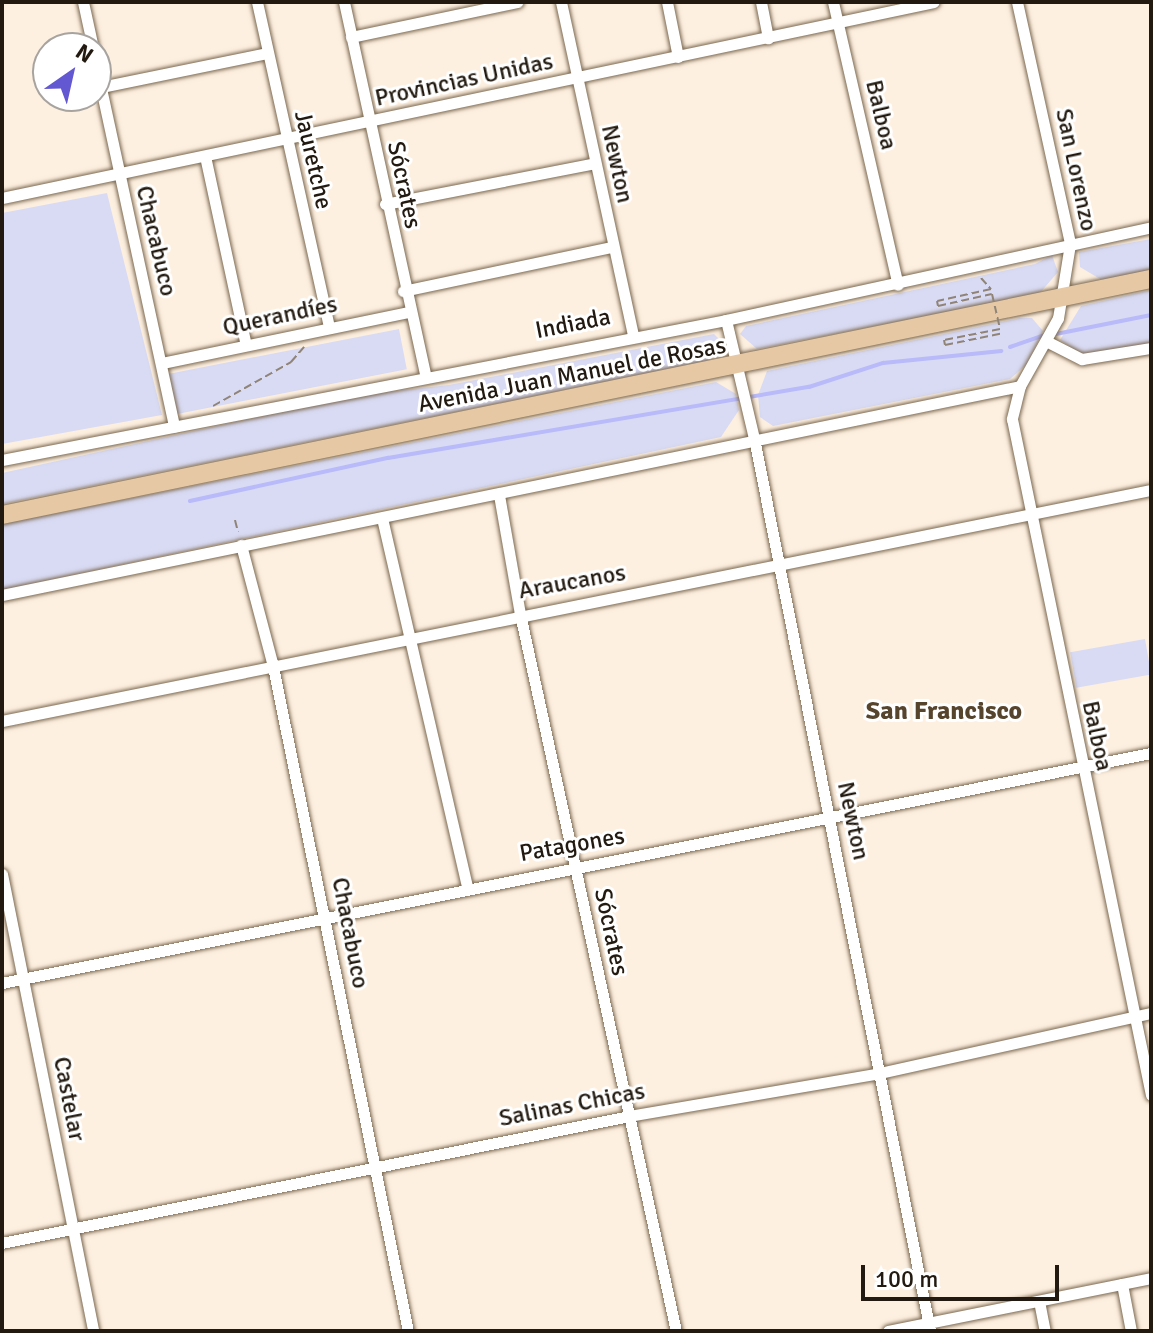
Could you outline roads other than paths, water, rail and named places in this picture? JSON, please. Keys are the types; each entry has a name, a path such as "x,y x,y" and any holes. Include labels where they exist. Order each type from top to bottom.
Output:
{"main road":[{"name":"Avenida Juan Manuel de Rosas","path":"2,515 1151,279"}],"street":[{"path":"86,2 91,32"},
{"name":"Jauretche","path":"257,2 324,329"},
{"name":"Sócrates","path":"344,2 403,291 425,375"},
{"path":"351,37 517,2"},
{"name":"Newton","path":"561,2 633,335"},
{"path":"667,2 678,57"},
{"path":"761,2 768,38"},
{"name":"Balboa","path":"833,2 898,285"},
{"name":"Provincias Unidas","path":"2,198 934,2"},
{"name":"San Lorenzo","path":"1017,2 1070,244 1064,297 1048,342 1020,386"},
{"path":"112,85 267,53"},
{"name":"Chacabuco","path":"106,112 174,427"},
{"path":"205,156 246,345"},
{"path":"385,204 595,163"},
{"name":"Indiada","path":"2,460 425,375 726,320 898,285 1151,227"},
{"path":"403,291 612,247"},
{"name":"Querandíes","path":"162,363 408,312"},
{"name":"Newton","path":"726,320 754,438 929,1327"},
{"path":"1048,342 1082,359 1151,348"},
{"path":"2,595 499,495 754,438 1020,386"},
{"name":"Balboa","path":"1020,386 1012,419 1029,515 1151,1095"},
{"name":"Araucanos","path":"2,721 272,662 777,567 1151,490"},
{"name":"Sócrates","path":"499,495 520,614 676,1331"},
{"path":"382,518 467,887"},
{"name":"Chacabuco","path":"241,545 272,662 408,1331"},
{"name":"Patagones","path":"2,983 574,866 831,821 1151,753"},
{"name":"Castelar","path":"2,874 93,1331"},
{"name":"Salinas Chicas","path":"2,1243 629,1116 880,1073 1151,1013"},
{"path":"888,1331 929,1327 1151,1278"},
{"path":"1122,1284 1131,1331"},
{"path":"1039,1301 1045,1331"}],"waterway":[{"path":"1056,334 1151,315"},
{"path":"1010,347 1045,335"},
{"path":"190,501 388,458 809,387 883,363 1001,351"}],"district":[{"name":"San Francisco","path":"944,712"}]}
